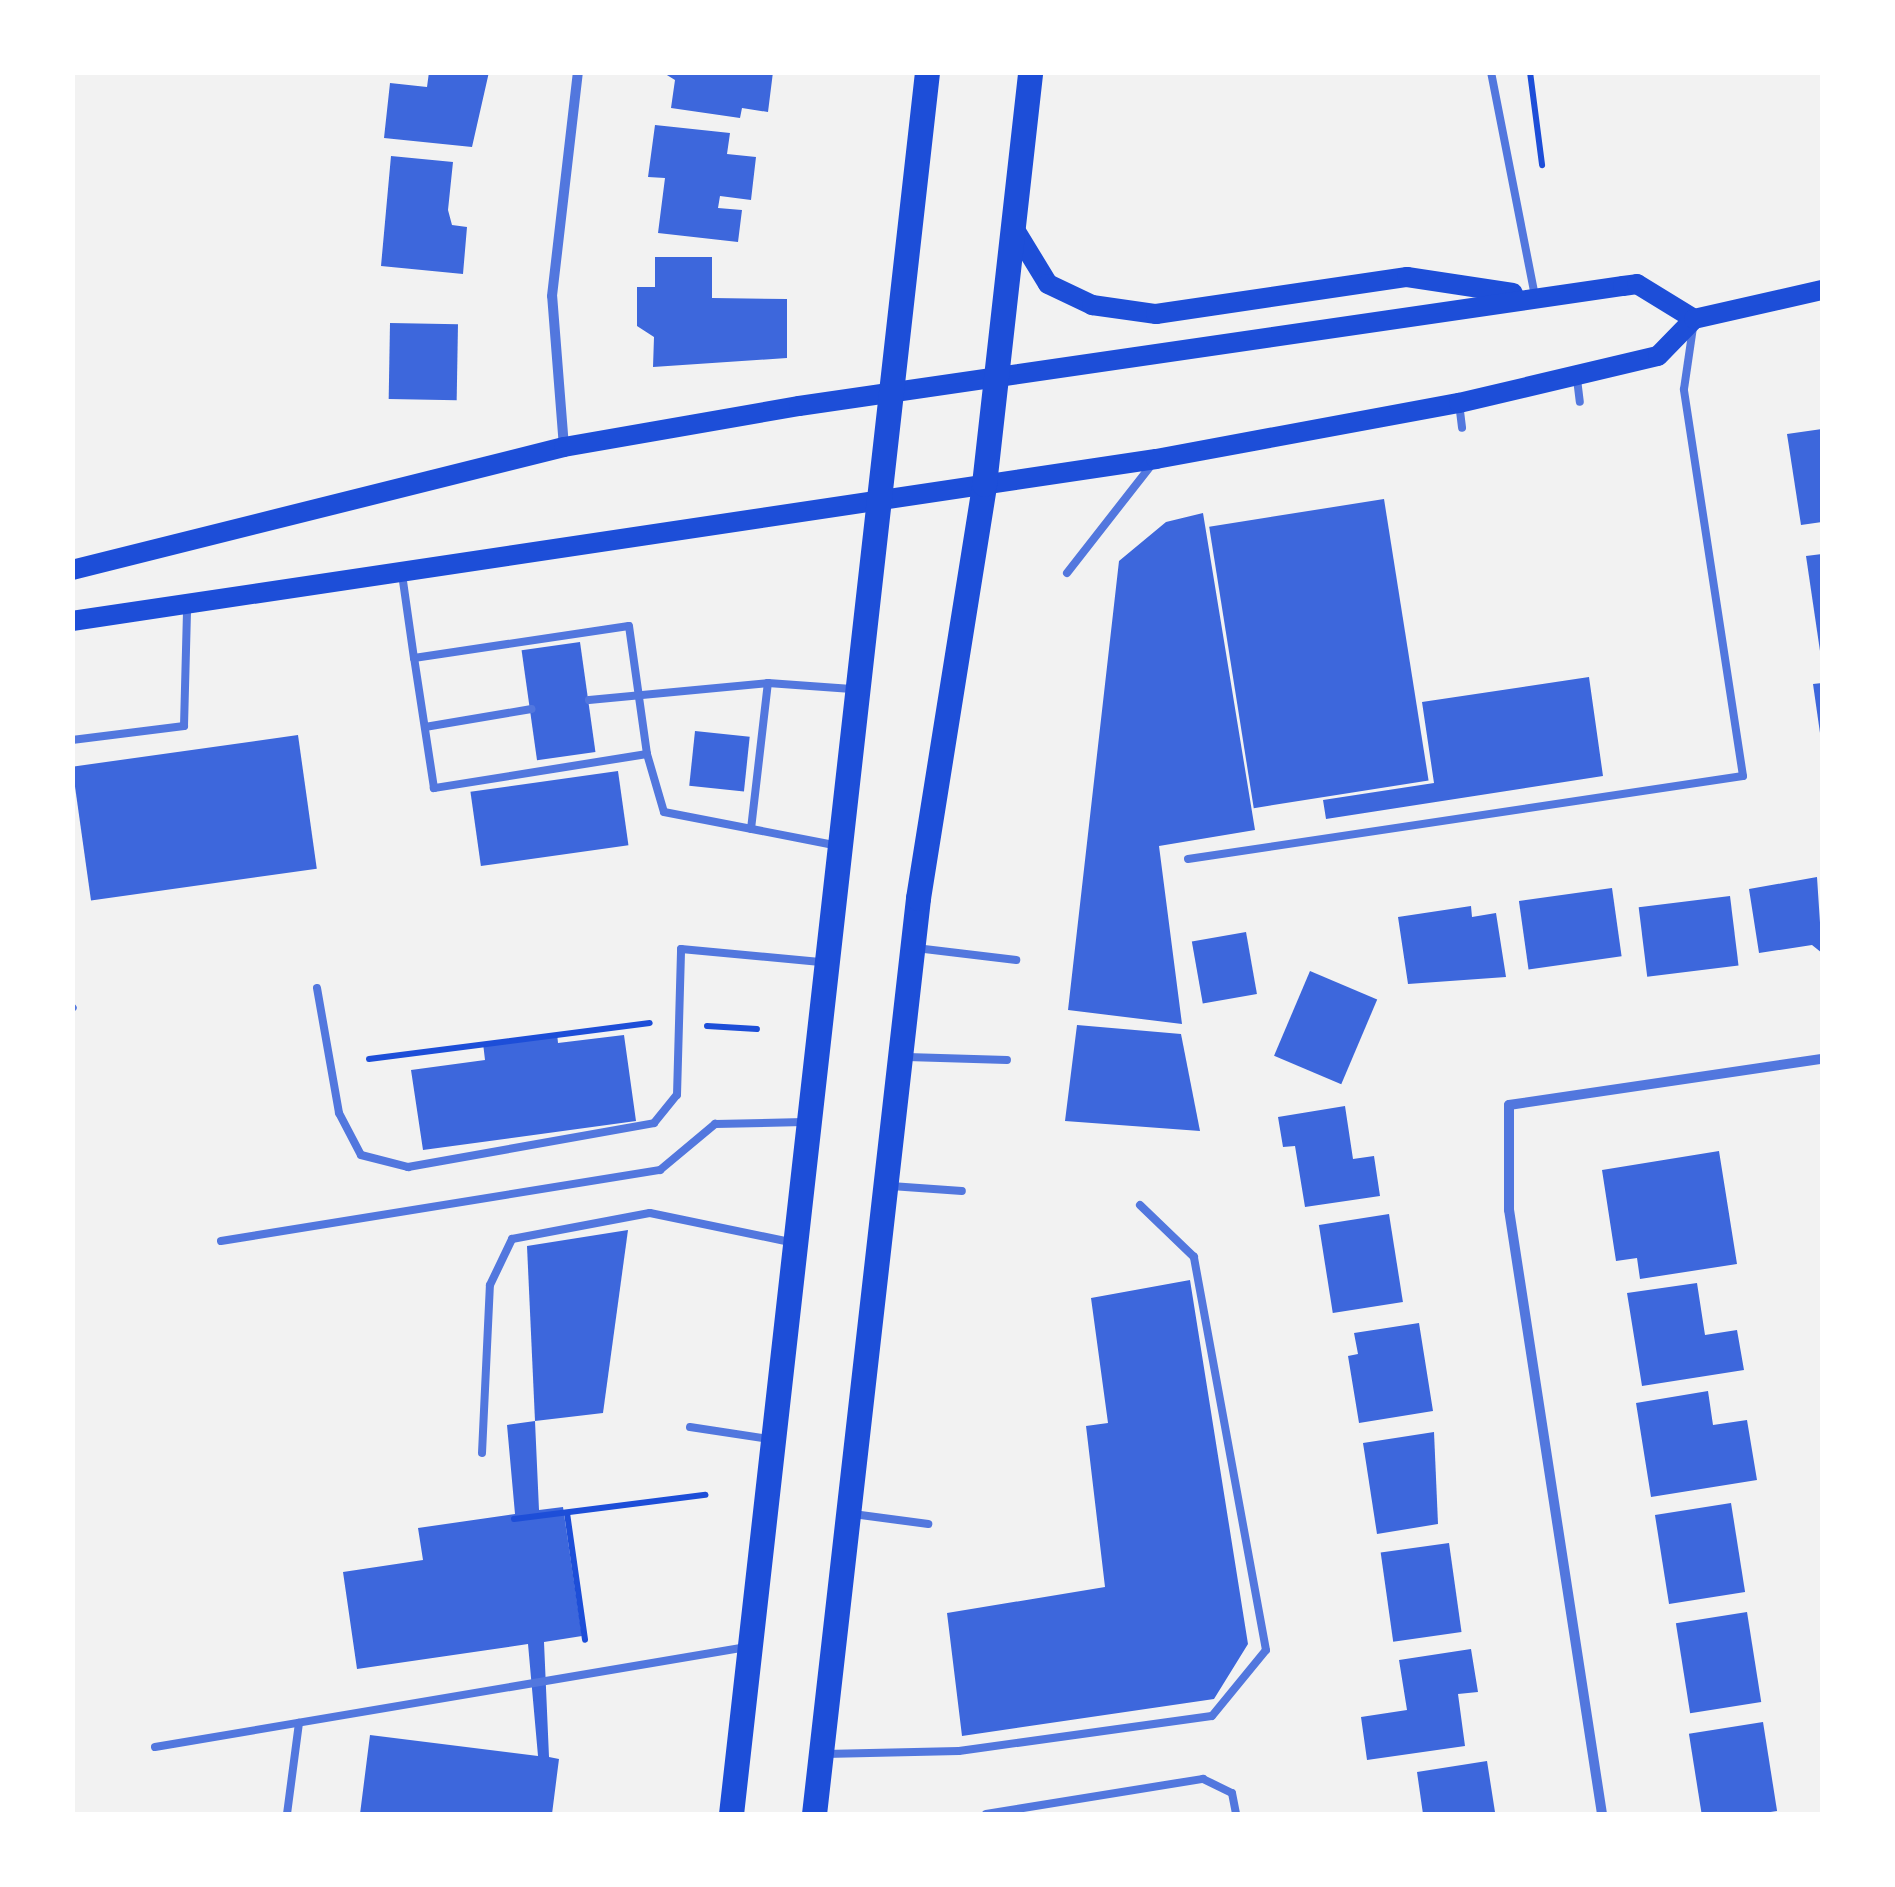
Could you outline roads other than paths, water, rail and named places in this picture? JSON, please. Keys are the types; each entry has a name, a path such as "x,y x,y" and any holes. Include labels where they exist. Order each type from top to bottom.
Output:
{"main road":[{"path":"731,1814 927,72"},
{"path":"814,1814 913,948 984,484 1030,72"},
{"path":"1012,225 1048,284 1092,305 1156,314 1407,278 1535,296"},
{"path":"72,570 564,448 890,394 1637,284 1694,319"},
{"path":"72,622 1156,459 1459,403 1658,356 1694,319 1822,290"}],"street":[{"path":"564,448 552,296 578,72"},
{"path":"1602,1814 1509,1210 1510,1105 1822,1059"}],"lane":[{"path":"1491,72 1535,296"},
{"path":"1188,860 1743,776 1684,389 1694,319"},
{"path":"1577,378 1580,402"},
{"path":"1459,403 1462,428"},
{"path":"1067,573 1156,459"},
{"path":"401,570 434,788 647,754"},
{"path":"72,740 184,726 187,606"},
{"path":"414,658 630,626 647,754 664,812 838,846"},
{"path":"751,828 768,682"},
{"path":"588,700 638,690 768,682 856,690"},
{"path":"425,727 531,709"},
{"path":"913,948 1016,960"},
{"path":"317,988 339,1114 361,1155 408,1167 654,1123 677,1094 681,949 826,963"},
{"path":"901,1056 1007,1060"},
{"path":"221,1241 660,1170 716,1124 808,1122"},
{"path":"886,1186 962,1191"},
{"path":"821,1754 960,1752 1212,1716 1266,1650 1194,1257 1140,1205"},
{"path":"482,1453 490,1285 512,1240 650,1213 794,1243"},
{"path":"690,1427 772,1440"},
{"path":"848,1513 928,1524"},
{"path":"155,1747 749,1647"},
{"path":"287,1814 299,1722"},
{"path":"986,1814 1203,1779 1232,1793 1236,1814"}]}
